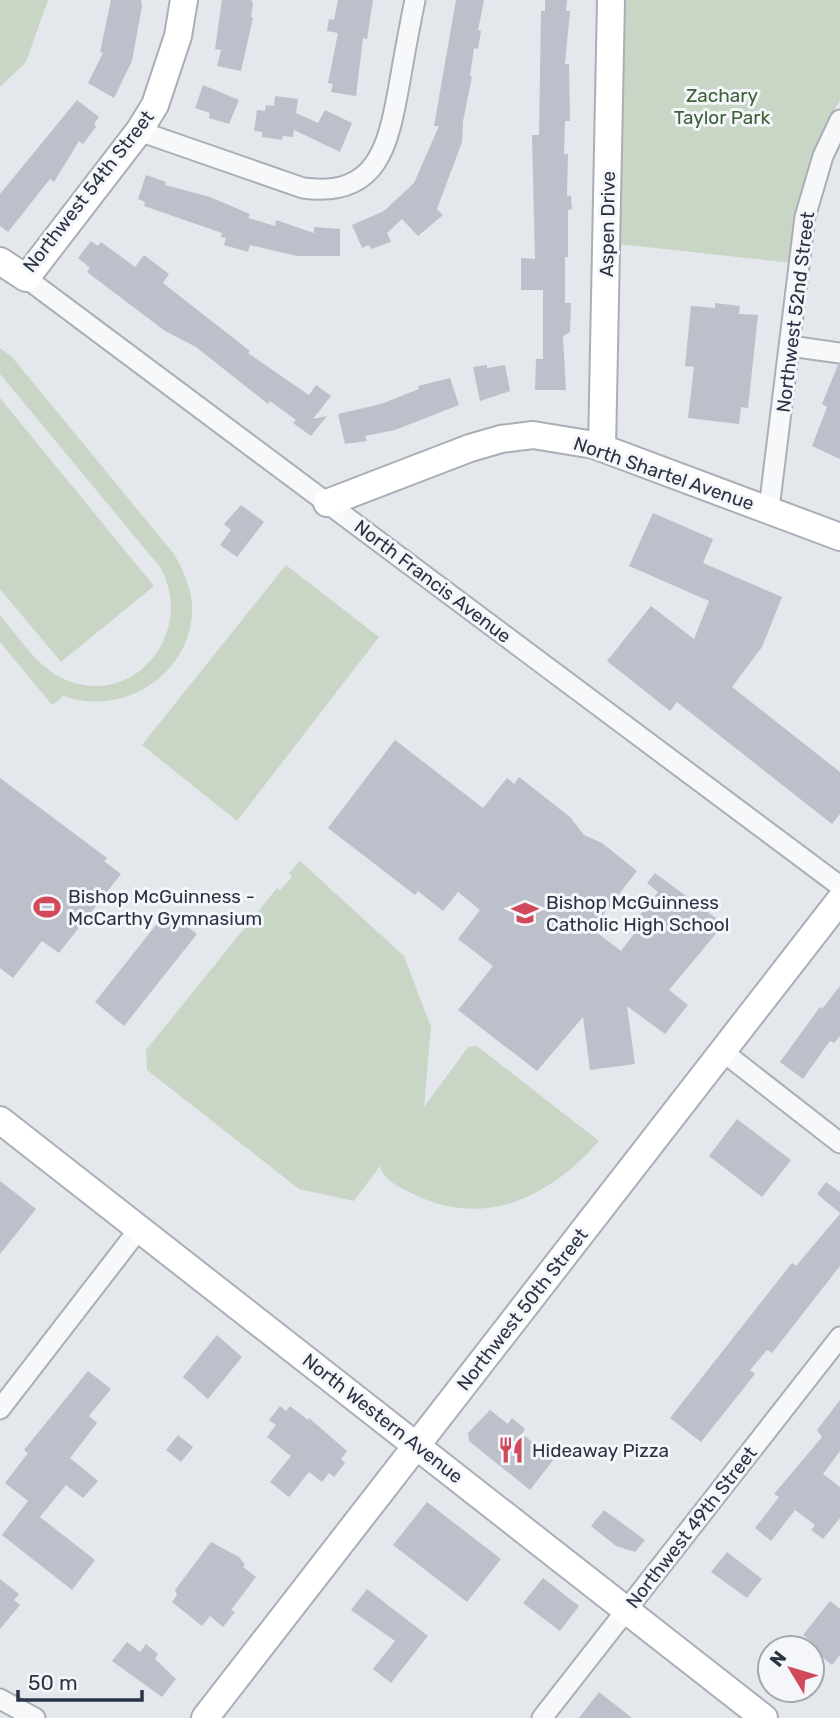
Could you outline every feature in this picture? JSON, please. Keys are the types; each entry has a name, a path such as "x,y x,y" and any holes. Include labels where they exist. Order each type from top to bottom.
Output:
{"street":[{"name":"Northwest 54th Street","path":"0,261 26,278 139,131 167,74 184,0"},
{"path":"139,131 303,188 326,191 350,186 370,170 383,153 391,129 415,0"},
{"name":"Aspen Drive","path":"602,448 611,0"},
{"name":"Northwest 52nd Street","path":"769,509 805,218 820,166 840,120"},
{"name":"North Francis Avenue","path":"26,278 840,886"},
{"path":"790,346 840,353"},
{"name":"North Shartel Avenue","path":"327,503 501,439 533,435 560,437 602,448 840,537"},
{"name":"Northwest 50th Street","path":"205,1718 840,900"},
{"path":"722,1051 840,1143"},
{"name":"North Western Avenue","path":"0,1120 764,1718"},
{"path":"0,1409 139,1229"},
{"name":"Northwest 49th Street","path":"542,1718 840,1337"},
{"path":"0,1699 35,1718"}],"green space":[{"path":"0,0 48,0 26,62 0,87"},
{"name":"Zachary Taylor Park","path":"622,0 840,0 840,100 817,142 797,209 793,263 618,244"},
{"path":"0,348 12,357 174,554 188,583 192,615 187,638 177,658 163,675 146,688 126,697 83,701 61,695 63,697 52,705 0,642 0,615 35,657 60,677 86,685 110,685 132,676 150,661 163,641 170,618 169,593 160,567 0,374"},
{"path":"0,398 154,586 61,662 0,589"},
{"path":"286,565 379,637 237,821 142,745"},
{"path":"300,861 404,956 431,1027 424,1107 468,1047 477,1046 599,1141 580,1161 537,1192 490,1208 438,1204 397,1186 384,1175 380,1166 354,1201 299,1189 147,1070 146,1050 277,888 280,890 292,877 289,873"}],"building":[{"path":"111,0 141,0 142,6 132,61 114,98 88,83 103,53 100,52"},
{"path":"222,0 251,0 253,3 253,18 241,71 217,66 221,50 215,49"},
{"path":"338,0 373,0 367,39 363,38 356,96 331,92 333,84 328,83 338,33 327,31 329,19 334,20"},
{"path":"456,0 484,0 478,30 481,31 478,49 474,48 462,142 437,209 443,215 418,236 402,219 387,233 391,242 371,249 369,245 362,248 352,225 384,211 414,183 439,126 434,126"},
{"path":"545,0 567,0 566,11 570,11 565,64 569,64 570,121 565,121 564,154 568,154 567,196 571,196 572,209 568,210 568,257 565,257 565,303 571,303 570,332 563,336 566,390 535,390 536,359 543,359 543,290 521,290 521,258 535,259 532,135 539,135 541,11 545,11"},
{"path":"203,85 239,100 229,124 209,118 210,113 195,108"},
{"path":"275,96 298,99 296,113 318,123 325,110 352,123 340,152 294,130 293,137 283,136 282,140 262,137 262,132 254,131 257,110 265,111 266,105 274,106"},
{"path":"77,100 99,117 94,124 96,127 83,144 79,141 54,182 50,179 8,232 0,226 0,194"},
{"path":"146,175 166,182 165,185 210,197 250,214 248,218 275,226 276,220 314,233 314,227 340,229 340,256 297,256 250,245 248,252 224,245 226,238 221,237 222,233 144,206 145,202 138,199"},
{"path":"91,241 98,246 101,242 135,267 144,255 169,274 163,283 250,351 248,353 309,395 316,385 331,396 313,419 327,416 311,436 293,423 296,420 270,401 268,404 196,347 165,331 87,272 90,268 78,258"},
{"path":"715,303 740,306 739,314 758,315 748,408 741,407 739,424 688,418 694,367 685,366 691,306 715,308"},
{"path":"487,365 487,368 505,365 510,391 480,401 473,367"},
{"path":"838,365 840,459 812,446 827,407 822,404"},
{"path":"450,378 459,405 395,430 365,436 367,441 345,444 338,414 381,404 419,389 418,386"},
{"path":"241,505 264,522 237,557 220,545 231,530 224,524"},
{"path":"653,513 713,539 703,563 782,597 762,647 732,687 840,772 840,814 832,824 677,702 670,711 607,661 651,606 694,639 709,601 629,566"},
{"name":"Bishop McGuinness Catholic High School","path":"395,740 483,808 507,778 514,784 519,777 570,817 584,835 602,843 637,871 592,929 621,951 645,919 640,915 658,892 647,883 655,873 724,924 669,990 688,1005 665,1034 627,1006 635,1064 590,1070 583,1017 537,1071 458,1010 493,966 458,939 480,910 458,892 443,911 418,891 415,895 328,828"},
{"name":"Bishop McGuinness - McCarthy Gymnasium","path":"0,778 107,858 104,861 121,874 59,953 42,941 13,978 0,968"},
{"path":"167,911 197,934 124,1026 95,1002"},
{"path":"840,986 840,1036 834,1043 830,1041 803,1079 780,1062 820,1007 822,1009"},
{"path":"737,1119 791,1160 762,1197 709,1156"},
{"path":"0,1181 36,1209 0,1254"},
{"path":"826,1182 840,1192 840,1213 817,1194"},
{"path":"840,1214 840,1266 772,1353 767,1350 750,1370 755,1374 701,1442 670,1418 792,1263 796,1266"},
{"path":"217,1335 242,1357 208,1399 183,1377"},
{"path":"88,1371 111,1389 89,1416 97,1423 70,1458 98,1481 83,1498 66,1485 40,1517 95,1560 72,1590 2,1535 28,1501 5,1483 28,1453 24,1450"},
{"path":"840,1400 840,1451 823,1474 840,1487 840,1518 823,1539 811,1530 815,1525 795,1510 771,1541 755,1528 779,1497 774,1494 822,1437 817,1430"},
{"path":"280,1406 286,1411 290,1406 308,1420 309,1418 347,1451 341,1459 345,1463 334,1477 329,1473 322,1482 309,1472 289,1497 270,1482 291,1456 267,1437 276,1425 269,1420"},
{"name":"Hideaway Pizza","path":"490,1410 508,1424 512,1418 525,1429 522,1434 554,1459 530,1490 469,1441 468,1433"},
{"path":"178,1435 193,1447 181,1462 166,1450"},
{"path":"427,1502 501,1559 467,1602 393,1545"},
{"path":"604,1510 645,1540 635,1552 616,1546 591,1526"},
{"path":"211,1542 239,1557 245,1565 243,1567 256,1577 231,1610 235,1612 223,1627 210,1616 202,1626 172,1602 177,1595 175,1590"},
{"path":"727,1552 762,1579 747,1598 711,1572"},
{"path":"543,1578 579,1606 560,1631 523,1603"},
{"path":"0,1579 19,1594 14,1600 20,1605 0,1629"},
{"path":"367,1589 428,1636 391,1683 373,1669 395,1641 351,1610"},
{"path":"830,1601 840,1609 840,1655 832,1665 826,1660 826,1634 804,1634"},
{"path":"127,1642 140,1652 146,1644 158,1654 155,1659 176,1679 162,1697 112,1661"},
{"path":"599,1692 632,1718 579,1718"}],"place":[{"name":"Bishop McGuinness - McCarthy Gymnasium","path":"47,907"},
{"name":"Bishop McGuinness Catholic High School","path":"525,913"},
{"name":"Hideaway Pizza","path":"511,1450"}]}
